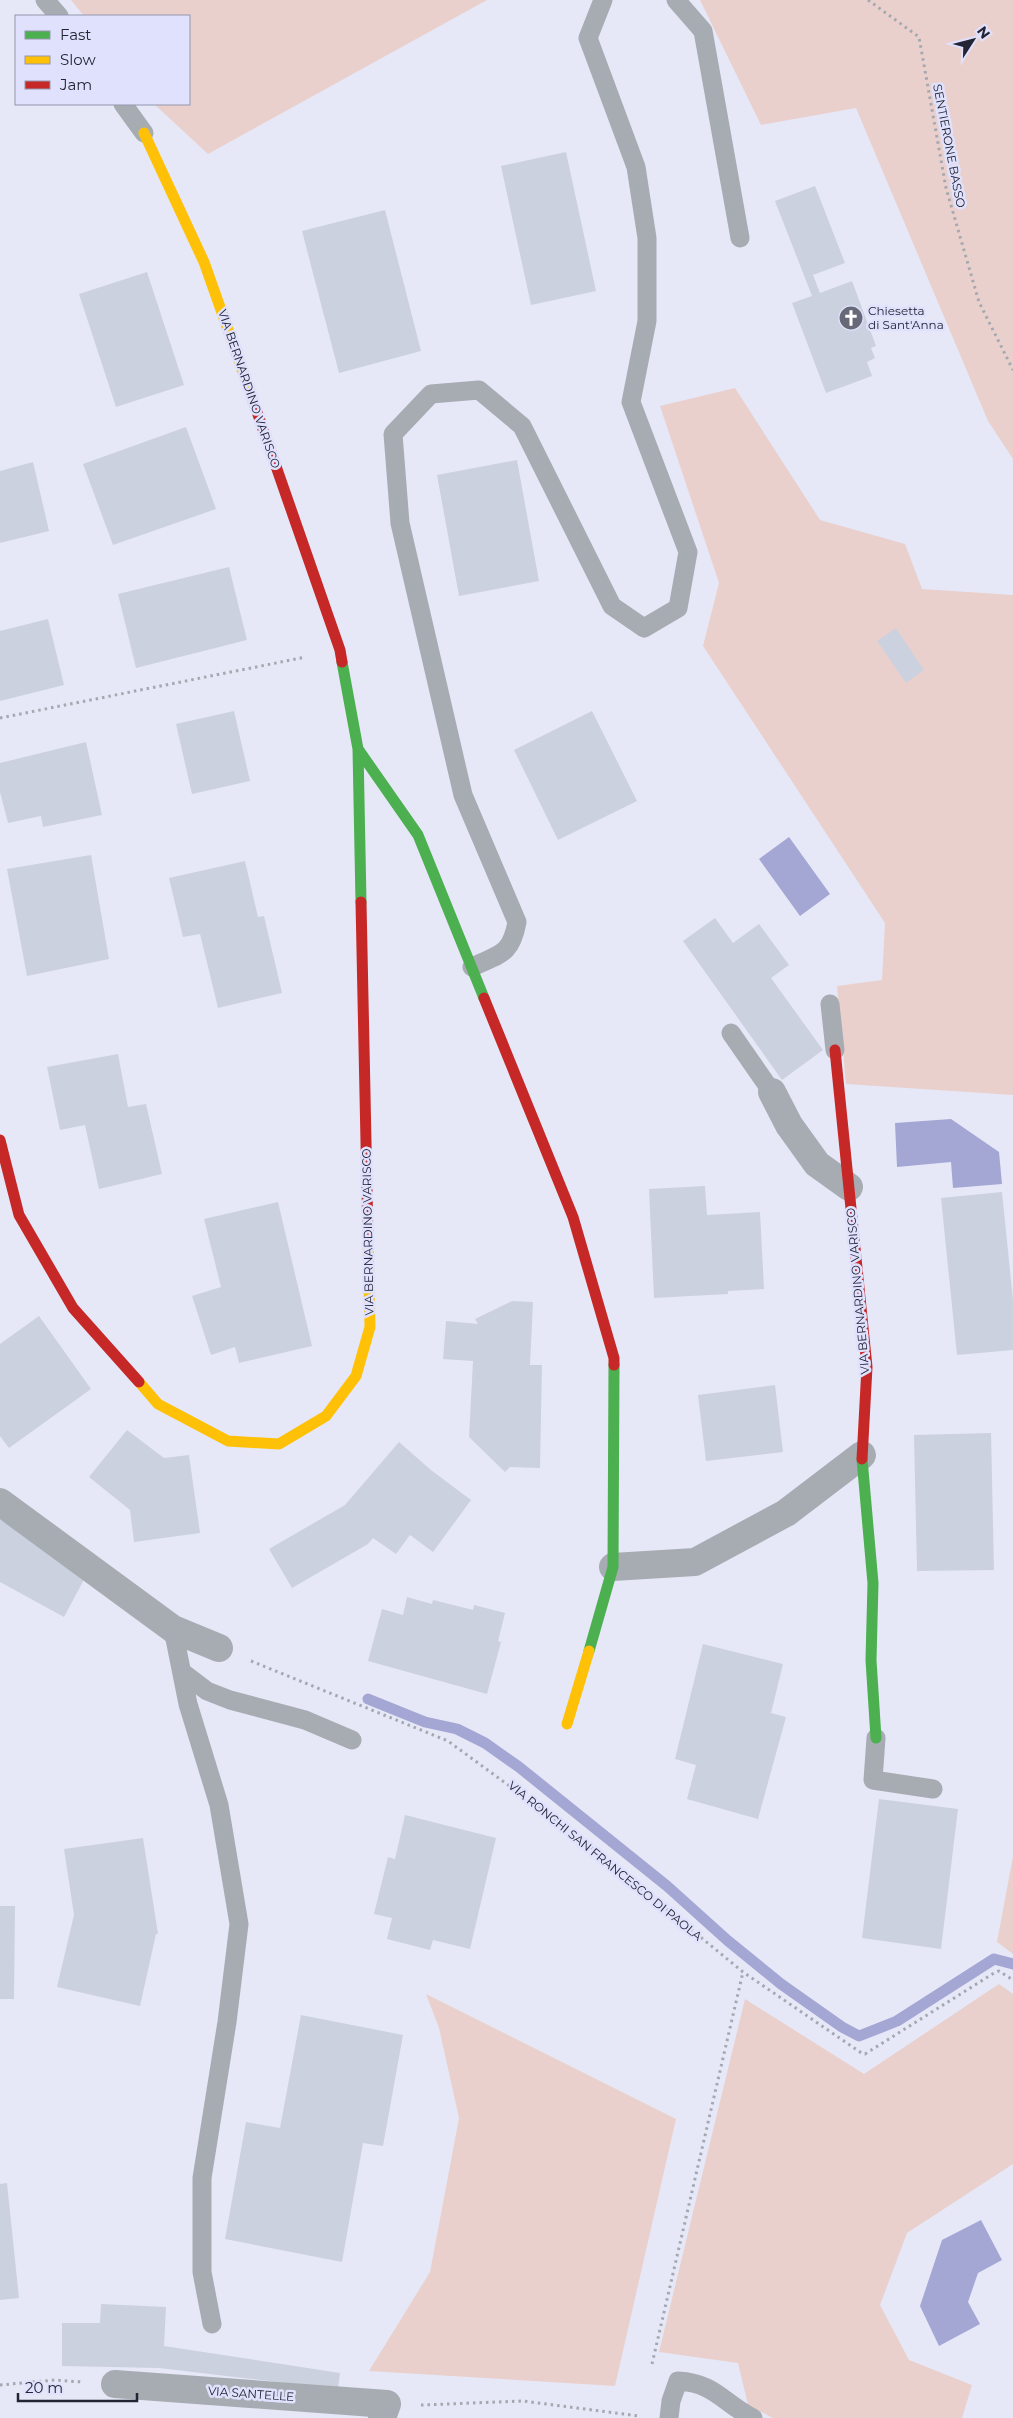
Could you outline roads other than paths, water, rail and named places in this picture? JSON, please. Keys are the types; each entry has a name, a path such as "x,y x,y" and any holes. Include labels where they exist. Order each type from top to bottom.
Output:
{"street":[{"name":"VIA BERNARDINO VARISCO","path":"0,1140 19,1216 73,1308 158,1404 228,1441 279,1444 326,1416 356,1376 370,1327 358,749 340,650 204,262 144,133"},
{"name":"VIA BERNARDINO VARISCO","path":"358,749 418,835 573,1217 614,1358 613,1567 567,1724"},
{"name":"VIA BERNARDINO VARISCO","path":"835,1050 867,1367 862,1455 873,1583 871,1660 876,1738"},
{"path":"772,1092 789,1125 817,1164 849,1187"},
{"path":"613,1567 695,1562 786,1513 862,1455"},
{"path":"0,1502 173,1629 219,1648"},
{"name":"VIA SANTELLE","path":"115,2384 385,2411"}],"lane":[{"path":"45,0 58,15"},
{"path":"472,967 504,952 513,941 517,922 464,795 400,523 393,434 431,394 479,390 522,426 612,606 644,628 678,608 688,552 631,402 647,321 648,238 636,167 588,38 603,0"},
{"path":"676,0 703,31 740,238"},
{"path":"124,105 144,133"},
{"path":"830,1004 835,1050"},
{"path":"731,1033 772,1092"},
{"path":"173,1629 188,1704 219,1805 239,1924 227,2022 202,2178 202,2272 212,2324"},
{"path":"182,1672 207,1691 230,1700 305,1720 352,1740"},
{"path":"876,1738 872,1780 933,1789"},
{"path":"669,2418 671,2401 678,2381 696,2382 717,2393 740,2412 753,2418"}],"water":[{"path":"789,837 830,894 800,916 759,859"},
{"path":"951,1119 999,1152 1002,1184 953,1188 951,1162 897,1167 895,1123"},
{"path":"981,2220 1002,2260 978,2273 968,2302 980,2324 939,2346 920,2306 942,2240"}],"waterway":[{"path":"368,1699 425,1722 457,1729 485,1743 519,1767 667,1886 727,1940 781,1984 842,2027 859,2036 897,2021 994,1959 1013,1964"}],"place":[{"name":"Chiesetta di Sant'Anna","path":"851,318"}]}
